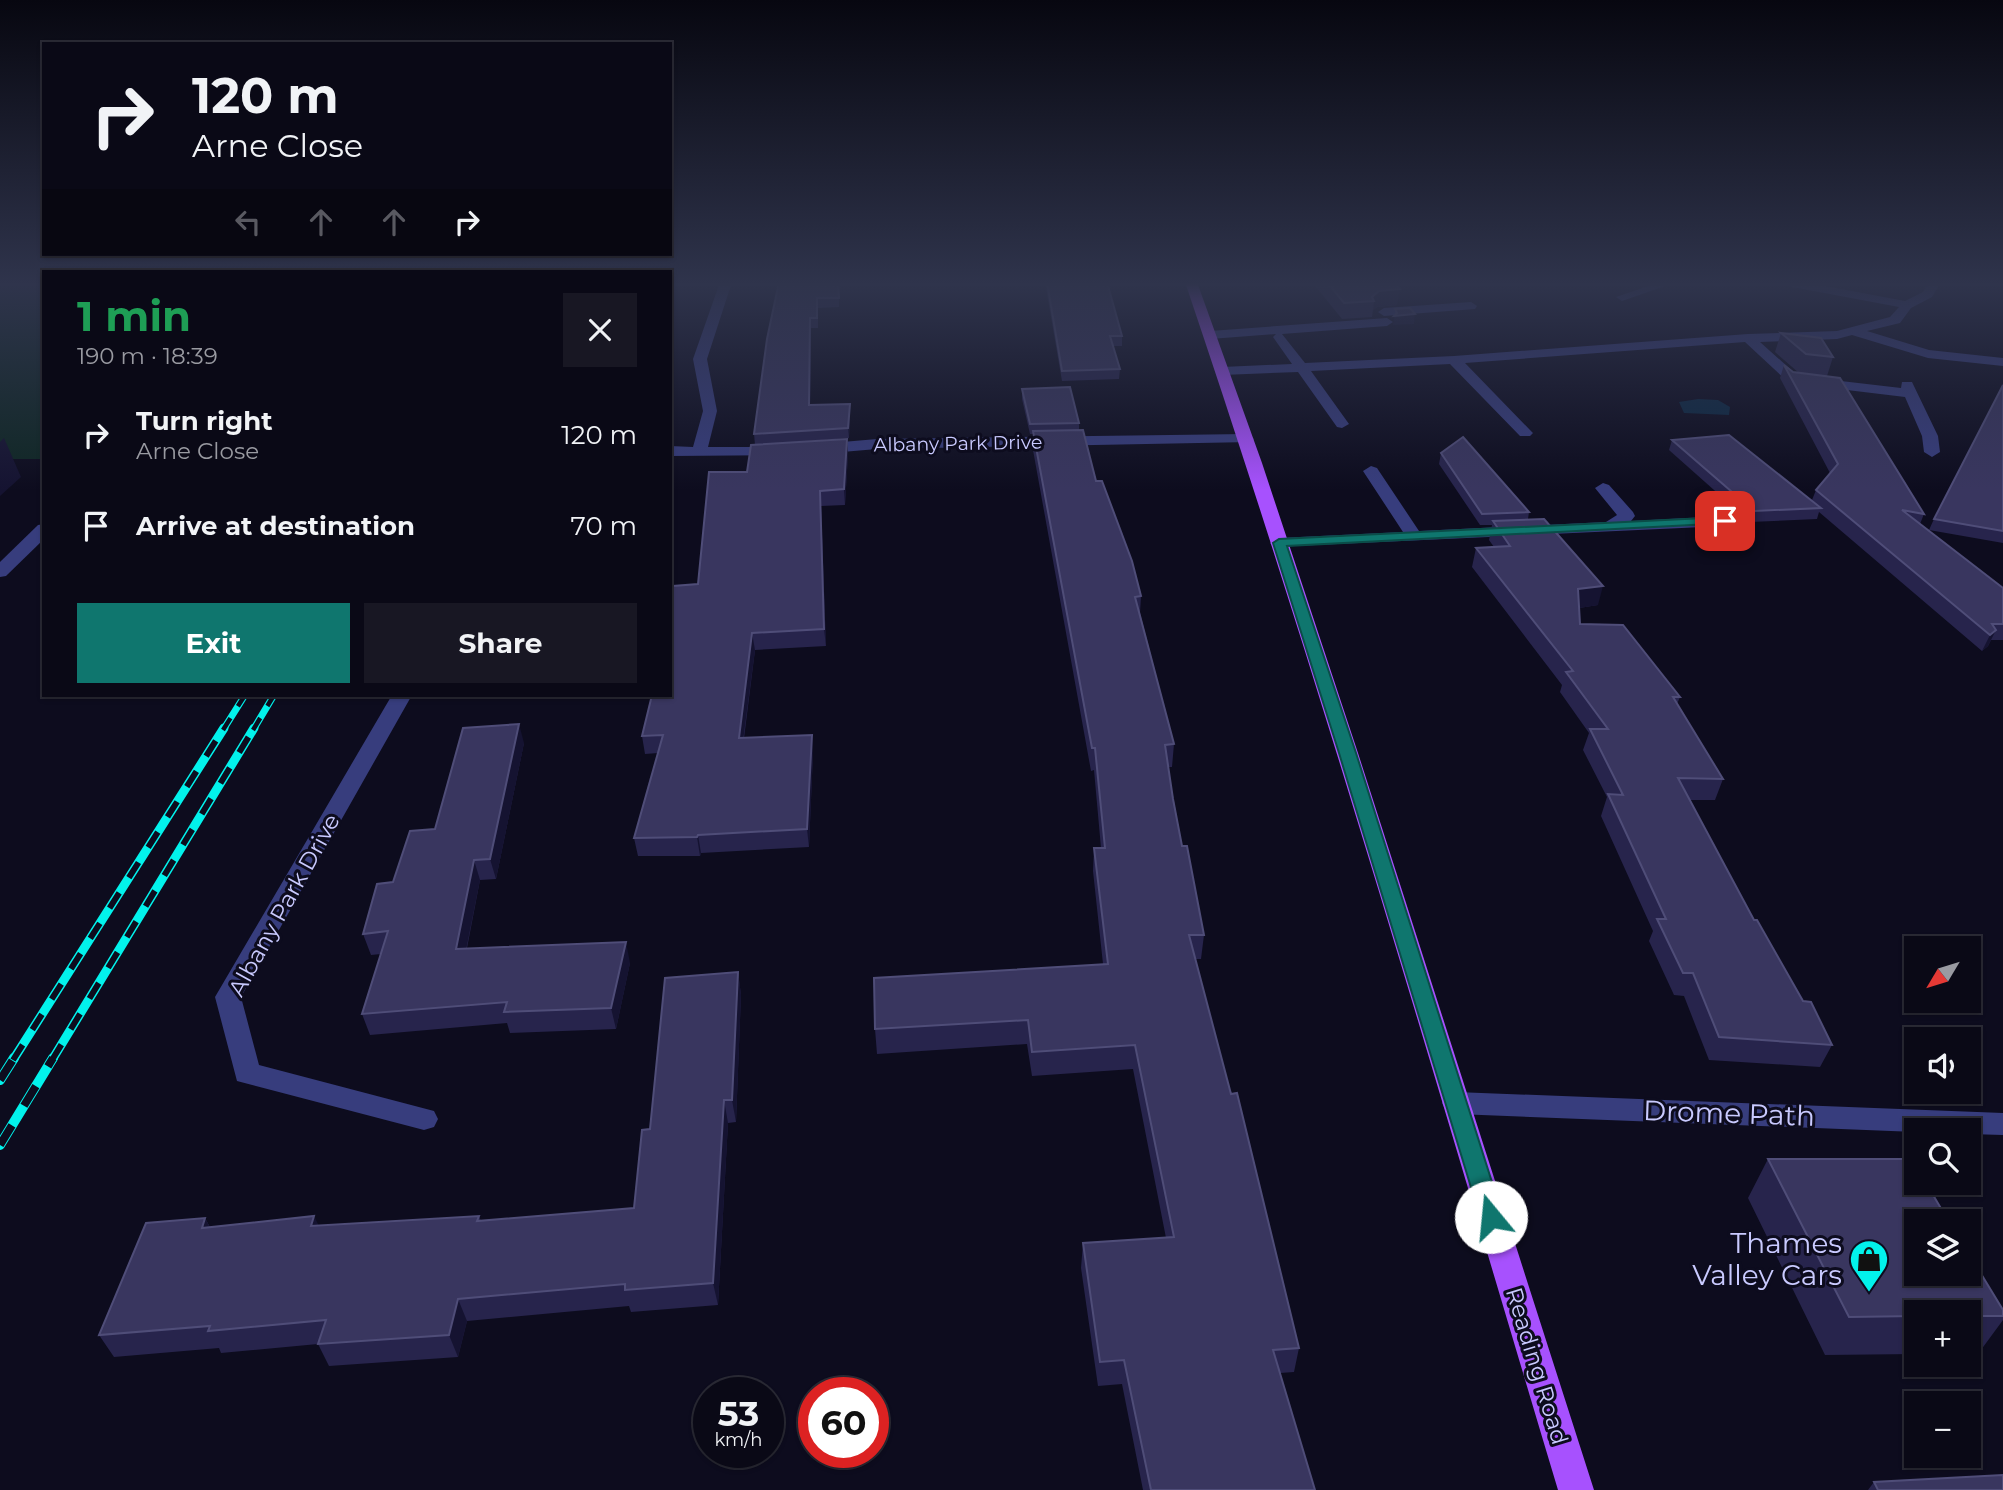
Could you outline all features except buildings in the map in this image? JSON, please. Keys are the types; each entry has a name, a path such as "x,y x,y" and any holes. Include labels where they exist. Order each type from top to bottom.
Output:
{"main road":[{"name":"Reading Road","path":"1216,352 1279,543 1576,1490"}],"street":[{"path":"699,452 710,411 700,359 703,352"},
{"path":"1290,352 1342,424"},
{"path":"1222,371 1567,352"},
{"path":"1763,352 1794,380 1908,389 1930,436 1932,452"},
{"path":"1917,352 1928,355 2003,362"},
{"path":"1454,360 1525,433"},
{"name":"Albany Park Drive","path":"672,452 785,452 891,444 1246,439"},
{"path":"1371,471 1415,537"},
{"path":"1603,488 1627,516 1609,527"},
{"path":"1279,543 1725,521"},
{"path":"0,572 42,531"},
{"name":"Albany Park Drive","path":"401,697 228,997 247,1073 424,1119"},
{"name":"Drome Path","path":"1456,1103 2003,1124"}],"green space":[{"path":"0,352 42,352 42,459 0,459"}],"water":[{"path":"1718,400 1730,407 1729,415 1684,413 1679,402"}],"railway":[{"path":"223,730 244,697"},
{"path":"253,730 273,697"},
{"path":"13,1060 224,728"},
{"path":"52,1060 254,728"},
{"path":"0,1080 14,1058"},
{"path":"0,1145 53,1058"}],"place":[{"name":"Thames Valley Cars","path":"1869,1293"}],"route":[{"path":"1491,1217 1348,753 1279,543 1725,521"}]}
